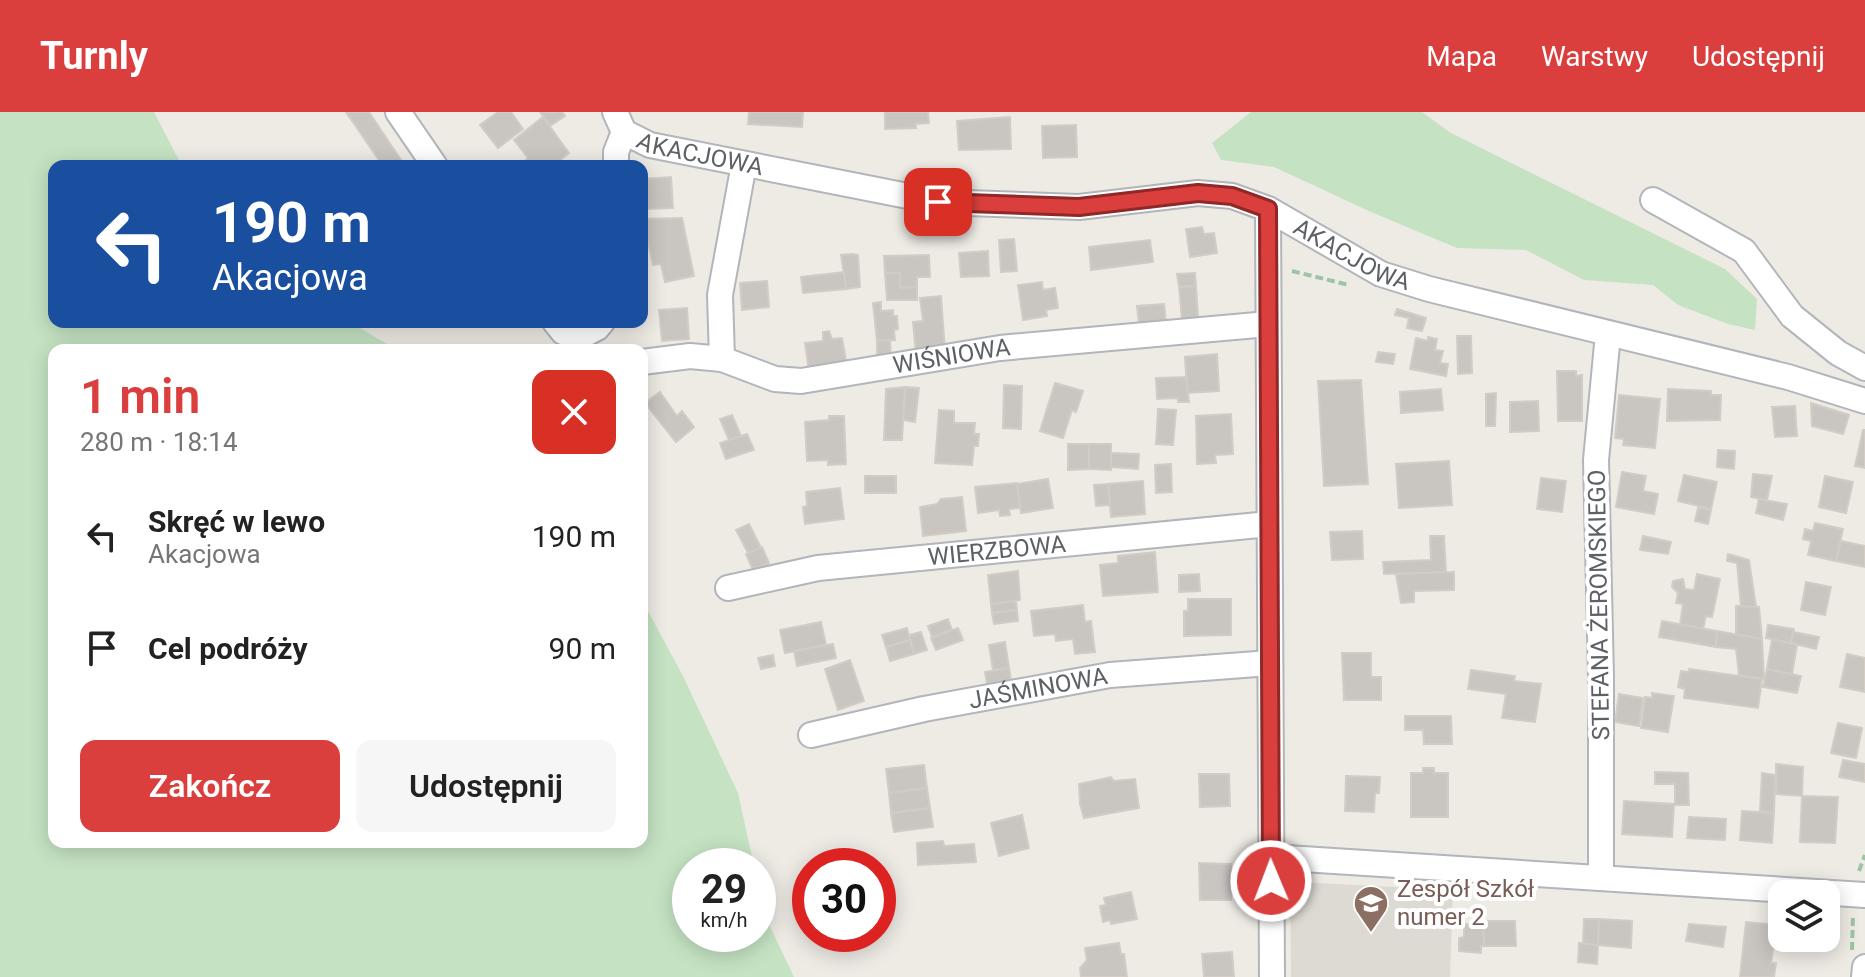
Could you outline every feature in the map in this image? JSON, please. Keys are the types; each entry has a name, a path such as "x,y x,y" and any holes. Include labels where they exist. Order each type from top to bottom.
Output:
{"street":[{"path":"398,112 431,160"},
{"path":"616,160 620,122"},
{"name":"AKACJOWA","path":"620,122 650,145 938,202 1079,207 1198,193 1232,196 1268,209 1381,274 1429,289 1788,377 1865,401"},
{"path":"722,359 720,295 744,164"},
{"path":"1653,200 1744,251 1792,316 1838,353 1865,368"},
{"path":"1268,209 1272,977"},
{"name":"WIŚNIOWA","path":"648,361 690,356 722,359 775,379 801,381 1000,348 1268,324"},
{"path":"560,328 578,344 597,328"},
{"name":"STEFANA ŻEROMSKIEGO","path":"1601,876 1596,460 1608,334"},
{"name":"WIERZBOWA","path":"728,588 818,568 1269,524"},
{"name":"JAŚMINOWA","path":"811,735 924,709 1110,675 1270,663"},
{"path":"1271,857 1858,893"}],"path":[{"path":"1860,969 1855,918 1865,855"}],"shaded area":[{"name":"Zespół Szkół numer 2","path":"1299,882 1453,890 1450,977 1291,977 1290,892"}],"green space":[{"path":"0,112 154,112 179,160 48,160 48,328 360,328 387,344 48,344 48,848 648,848 648,611 683,676 738,793 750,848 672,848 672,952 776,952 776,939 794,977 0,977"},
{"path":"1251,112 1422,112 1451,133 1725,269 1757,299 1755,330 1728,324 1678,305 1653,285 1584,280 1526,250 1457,248 1274,167 1221,160 1212,143"}],"building":[{"path":"346,112 369,112 401,160 379,160"},
{"path":"498,112 511,112 523,129 498,148 480,125"},
{"path":"540,112 562,112 565,116 550,126"},
{"path":"749,112 803,112 802,127 748,124"},
{"path":"885,112 928,112 929,123 916,124 916,128 885,129"},
{"path":"543,117 569,153 560,160 526,160 528,158 514,140"},
{"path":"1010,117 1011,149 959,150 957,121"},
{"path":"1076,125 1077,157 1043,158 1042,126"},
{"path":"671,177 673,208 648,209 648,179"},
{"path":"682,218 694,276 665,282 661,264 653,265 648,242 648,219"},
{"path":"1202,227 1204,234 1214,233 1217,253 1190,257 1186,229"},
{"path":"1014,239 1017,271 1001,272 999,240"},
{"path":"1150,240 1153,262 1091,270 1089,247"},
{"path":"988,251 989,276 961,277 959,253"},
{"path":"841,255 858,255 860,287 846,289"},
{"path":"929,255 930,277 917,277 917,287 900,288 900,273 885,273 884,256"},
{"path":"844,272 846,289 803,293 801,277"},
{"path":"885,273 900,273 900,288 917,287 917,300 887,300"},
{"path":"1195,273 1196,286 1179,287 1177,274"},
{"path":"767,281 769,307 742,310 740,283"},
{"path":"1042,282 1043,290 1055,288 1058,308 1046,310 1047,316 1023,320 1018,285"},
{"path":"1196,286 1198,319 1182,320 1179,287"},
{"path":"941,296 945,351 916,354 913,322 923,321 920,298"},
{"path":"881,302 881,311 893,310 893,316 897,316 895,340 877,341 873,303"},
{"path":"1164,304 1166,322 1139,324 1137,306"},
{"path":"687,308 689,339 662,341 659,310"},
{"path":"1397,309 1426,318 1422,331 1407,328 1409,318 1395,315"},
{"path":"829,331 832,339 842,338 847,366 809,371 805,343 823,341 823,332"},
{"path":"1457,336 1471,336 1472,373 1458,374"},
{"path":"1428,337 1437,339 1435,350 1443,351 1440,363 1448,364 1446,376 1410,369 1416,338 1428,341"},
{"path":"890,340 891,358 877,360 877,341"},
{"path":"1378,352 1395,354 1393,364 1376,362"},
{"path":"1217,354 1219,391 1187,393 1185,357"},
{"path":"1557,371 1576,371 1576,376 1582,375 1582,421 1558,421"},
{"path":"1186,377 1189,402 1178,402 1178,398 1157,399 1156,378"},
{"path":"1361,380 1368,484 1324,486 1318,381"},
{"path":"1055,383 1083,391 1076,412 1072,410 1063,438 1040,431"},
{"path":"1004,385 1022,386 1021,429 1003,428"},
{"path":"905,387 919,388 915,422 903,420"},
{"path":"905,387 902,440 884,440 886,389"},
{"path":"1441,389 1443,410 1401,413 1400,392"},
{"path":"1668,389 1711,391 1711,395 1721,395 1720,420 1667,421"},
{"path":"660,392 677,416 682,411 694,427 676,442 648,407 648,401"},
{"path":"1496,393 1495,426 1486,426 1486,394"},
{"path":"1619,395 1660,399 1655,448 1623,445 1624,439 1615,438"},
{"path":"1538,401 1539,431 1510,432 1510,402"},
{"path":"1811,403 1849,415 1843,434 1812,426"},
{"path":"1795,406 1797,436 1775,437 1772,407"},
{"path":"1158,409 1176,410 1173,445 1156,444"},
{"path":"939,410 954,411 954,423 975,423 974,434 979,434 972,465 935,463"},
{"path":"1231,414 1233,454 1215,455 1216,463 1197,464 1196,416"},
{"path":"732,415 741,436 729,440 720,419"},
{"path":"829,416 844,416 846,464 828,465 828,460 807,461 805,422 829,420"},
{"path":"1865,430 1865,468 1855,466"},
{"path":"747,434 754,450 726,459 720,443"},
{"path":"1068,444 1089,444 1089,469 1068,470"},
{"path":"1089,444 1111,444 1111,470 1089,469"},
{"path":"1718,450 1735,451 1734,469 1717,467"},
{"path":"1111,453 1139,454 1138,469 1111,467"},
{"path":"1449,461 1452,505 1399,508 1396,464"},
{"path":"1171,464 1172,492 1156,493 1155,465"},
{"path":"1622,472 1646,476 1643,491 1658,494 1654,514 1616,507"},
{"path":"1753,474 1772,476 1767,500 1751,497"},
{"path":"1684,475 1717,482 1711,509 1678,501"},
{"path":"865,476 896,476 896,493 865,493"},
{"path":"1825,476 1853,482 1846,513 1819,507"},
{"path":"1541,478 1566,481 1562,512 1537,509"},
{"path":"1048,479 1053,508 1021,513 1017,484"},
{"path":"1143,481 1145,514 1111,517 1108,484"},
{"path":"1017,483 1020,508 1009,509 1010,515 1000,516 999,510 978,513 975,487"},
{"path":"1108,484 1110,505 1096,506 1094,485"},
{"path":"840,488 844,519 805,524 803,507 807,506 806,492"},
{"path":"962,497 966,531 923,536 920,507 937,504 941,499"},
{"path":"1759,499 1787,504 1783,520 1756,513"},
{"path":"1698,508 1711,510 1708,524 1695,521"},
{"path":"1815,523 1843,529 1836,561 1808,555 1811,541 1803,539 1805,529 1813,531"},
{"path":"749,524 761,548 748,553 736,530"},
{"path":"1362,531 1363,559 1332,560 1330,532"},
{"path":"1430,536 1444,536 1446,572 1384,574 1383,562 1431,560"},
{"path":"1643,536 1671,542 1668,554 1640,550"},
{"path":"1841,541 1865,546 1865,567 1836,561"},
{"path":"762,547 769,563 753,570 746,554"},
{"path":"1155,552 1158,592 1103,596 1100,565 1118,563 1118,556"},
{"path":"1728,554 1749,560 1756,607 1741,607 1737,563 1727,561"},
{"path":"1018,571 1020,600 991,604 988,575"},
{"path":"1454,572 1454,590 1414,591 1414,602 1401,603 1396,574"},
{"path":"1199,574 1200,591 1179,592 1179,575"},
{"path":"1697,574 1720,579 1712,617 1706,616 1703,629 1680,625 1683,604 1676,603 1678,593 1672,587 1673,581 1683,579 1685,589 1694,590"},
{"path":"1806,582 1831,587 1825,615 1801,610"},
{"path":"1188,599 1231,599 1231,635 1184,636 1184,611 1188,611"},
{"path":"1016,601 1017,610 992,613 991,604"},
{"path":"1083,605 1085,622 1091,621 1095,652 1075,654 1073,639 1056,641 1055,634 1034,636 1031,611"},
{"path":"1736,606 1759,607 1762,639 1736,635"},
{"path":"1017,610 1018,621 994,624 992,613"},
{"path":"948,619 952,630 932,637 928,626"},
{"path":"1662,621 1717,631 1716,647 1659,637"},
{"path":"821,622 826,645 785,653 780,630"},
{"path":"1768,625 1794,629 1791,643 1766,638"},
{"path":"907,628 910,640 886,647 882,635"},
{"path":"958,628 963,640 936,650 931,638"},
{"path":"1717,631 1762,639 1764,679 1739,675 1736,649 1716,647"},
{"path":"921,632 927,650 914,654 909,635"},
{"path":"1793,632 1819,637 1816,649 1791,643"},
{"path":"1772,639 1797,645 1792,674 1767,669"},
{"path":"910,640 914,654 890,661 886,647"},
{"path":"1005,642 1009,668 993,670 989,645"},
{"path":"833,644 836,658 797,666 794,651"},
{"path":"1342,653 1371,653 1371,677 1381,677 1381,700 1344,700"},
{"path":"1847,654 1865,658 1865,692 1840,687"},
{"path":"773,655 775,666 761,669 758,658"},
{"path":"850,660 864,701 838,710 825,669"},
{"path":"1009,668 1011,680 987,684 985,672"},
{"path":"1689,669 1762,679 1758,708 1684,698 1685,689 1678,687 1681,671 1689,672"},
{"path":"1767,669 1801,676 1797,693 1763,687"},
{"path":"1471,670 1515,676 1514,681 1541,684 1535,722 1502,718 1506,694 1468,689"},
{"path":"1652,693 1674,696 1668,732 1641,728 1645,697 1652,698"},
{"path":"1619,694 1643,698 1639,726 1615,722"},
{"path":"1405,716 1451,716 1452,744 1424,744 1423,730 1405,730"},
{"path":"1838,723 1862,728 1856,758 1831,753"},
{"path":"1843,760 1865,764 1865,782 1839,777"},
{"path":"1776,764 1803,767 1802,796 1776,794"},
{"path":"924,765 927,788 889,793 886,769"},
{"path":"1423,768 1434,768 1434,773 1448,773 1448,817 1411,817 1411,773 1423,773"},
{"path":"1655,772 1688,773 1689,805 1675,805 1675,784 1655,784"},
{"path":"1762,773 1775,775 1774,813 1760,811"},
{"path":"1199,774 1229,774 1230,806 1200,807"},
{"path":"1346,776 1380,777 1374,812 1345,811"},
{"path":"1111,777 1114,781 1135,779 1139,808 1084,818 1079,784"},
{"path":"927,788 930,808 891,813 889,793"},
{"path":"1802,796 1838,797 1835,843 1800,842"},
{"path":"1624,801 1674,804 1672,837 1622,834"},
{"path":"930,808 933,827 894,832 891,813"},
{"path":"1742,811 1774,813 1772,843 1740,840"},
{"path":"1022,815 1029,848 999,856 991,823"},
{"path":"1689,817 1726,819 1725,840 1687,838"},
{"path":"943,841 944,846 974,844 976,862 918,865 917,843"},
{"path":"1199,863 1231,864 1231,900 1200,900"},
{"path":"1131,892 1137,919 1111,924 1110,920 1103,922 1100,906 1106,905 1104,898"},
{"path":"1584,919 1599,919 1598,945 1583,944"},
{"path":"1599,919 1632,921 1631,948 1598,945"},
{"path":"1483,921 1515,921 1516,946 1484,946"},
{"path":"1746,922 1768,924 1768,952 1773,952 1771,963 1776,963 1774,977 1740,977"},
{"path":"1464,924 1483,924 1484,946 1481,946 1481,953 1459,951"},
{"path":"1689,924 1726,927 1723,947 1686,941"},
{"path":"1119,943 1127,977 1081,977 1080,968 1087,960 1085,948"},
{"path":"1579,943 1598,945 1597,964 1578,962"},
{"path":"1232,952 1234,977 1204,977 1202,954"}],"place":[{"name":"Zespół Szkół numer 2","path":"1371,934"}],"route":[{"path":"938,202 1079,207 1198,193 1232,196 1268,209 1271,881"}]}
